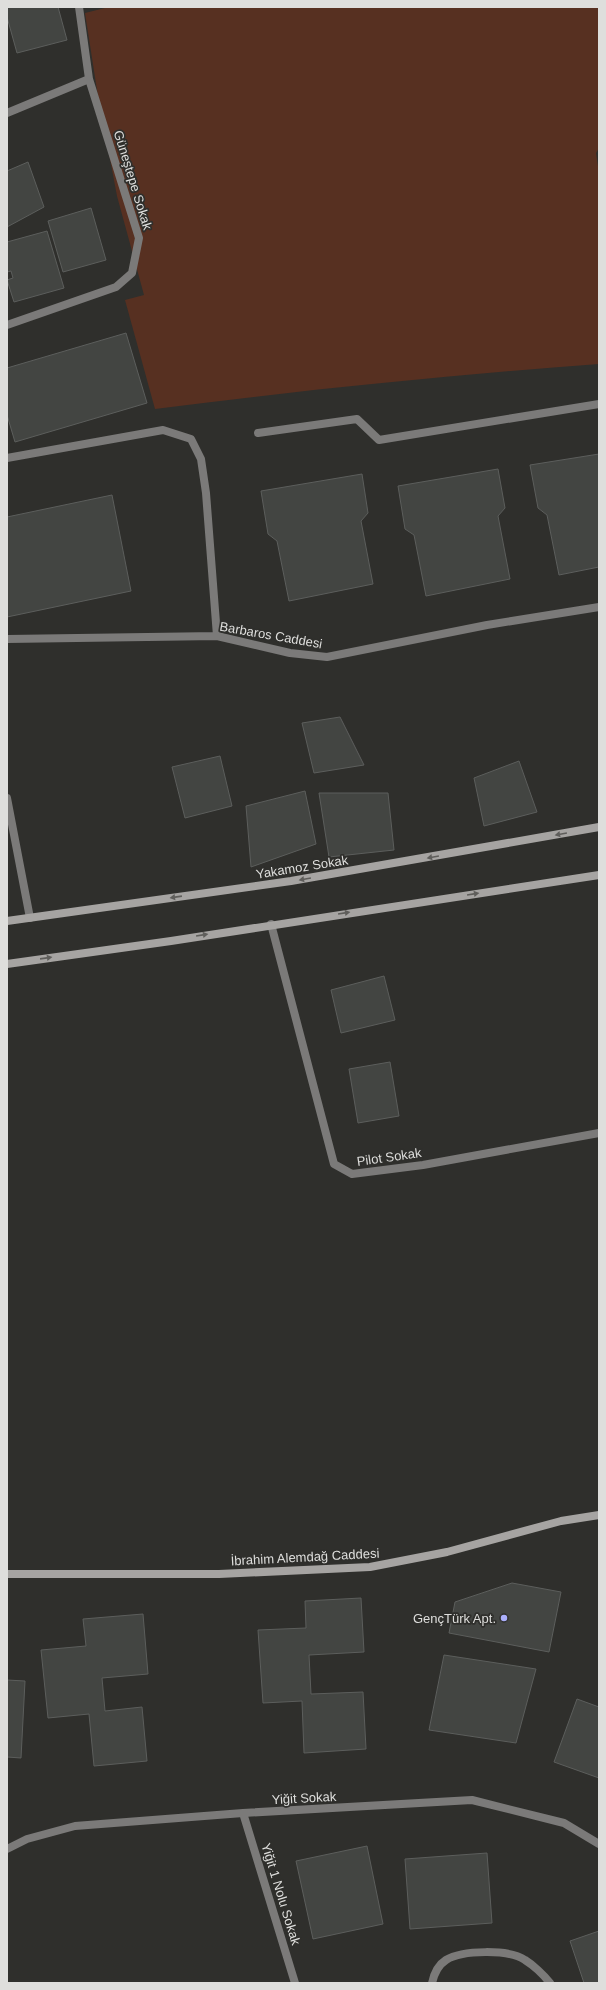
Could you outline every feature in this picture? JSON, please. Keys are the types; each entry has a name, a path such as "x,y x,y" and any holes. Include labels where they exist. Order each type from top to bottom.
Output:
{"main road":[{"name":"Yakamoz Sokak","path":"7,921 291,881 599,827"},
{"path":"7,964 171,941 271,924 599,875"},
{"name":"İbrahim Alemdağ Caddesi","path":"7,1574 219,1574 370,1567 448,1552 561,1520 599,1515"}],"street":[{"name":"Güneştepe Sokak","path":"7,325 116,287 132,273 139,238 89,79 80,7"},
{"path":"7,113 89,79"},
{"path":"258,432 358,419 379,440 599,404"},
{"path":"7,458 162,430 191,439 201,459 206,493 217,636"},
{"name":"Barbaros Caddesi","path":"7,639 217,636 290,653 327,657 486,625 599,607"},
{"path":"7,798 30,918"},
{"name":"Pilot Sokak","path":"271,924 334,1164 352,1174 423,1165 599,1133"},
{"name":"Yiğit Sokak","path":"7,1849 27,1839 75,1826 243,1813 472,1800 564,1824 599,1844"},
{"name":"Yiğit 1 Nolu Sokak","path":"243,1813 295,1983"},
{"path":"432,1983 435,1972 446,1960 462,1954 496,1951 524,1959 550,1983"}],"shaded area":[{"path":"109,7 599,7 599,148 596,153 599,173 599,364 377,384 155,409 125,300 144,295 117,196 97,90 85,13"}],"building":[{"path":"7,7 58,7 67,40 17,53 7,17"},
{"path":"28,162 44,207 7,227 7,171"},
{"path":"91,208 106,260 63,272 48,221"},
{"path":"47,231 64,288 14,302 7,280 13,278 11,271 7,272 7,242"},
{"path":"126,333 147,403 15,442 7,415 7,368"},
{"path":"599,454 599,567 559,575 547,515 538,508 530,465"},
{"path":"498,469 505,508 498,516 510,579 426,596 414,535 405,529 398,486"},
{"path":"362,474 368,513 361,521 373,584 289,601 277,541 268,534 261,491"},
{"path":"112,495 131,591 7,617 7,517"},
{"path":"340,717 364,765 314,773 302,723"},
{"path":"220,756 232,806 185,818 172,767"},
{"path":"519,761 537,812 484,826 474,778"},
{"path":"305,791 316,844 251,867 246,806"},
{"path":"319,793 388,793 394,850 329,857"},
{"path":"384,976 395,1020 341,1033 331,990"},
{"path":"390,1062 399,1116 358,1123 349,1069"},
{"name":"GençTürk Apt.","path":"512,1583 561,1592 549,1652 449,1633 455,1602"},
{"path":"361,1598 364,1652 309,1655 311,1694 363,1692 366,1749 304,1753 302,1701 263,1703 258,1630 306,1628 305,1601"},
{"path":"143,1614 148,1674 102,1678 105,1711 142,1707 147,1761 94,1766 89,1714 48,1718 41,1650 86,1646 83,1619"},
{"path":"444,1655 536,1669 516,1743 429,1730"},
{"path":"7,1680 25,1681 21,1758 7,1757"},
{"path":"577,1699 599,1707 599,1778 554,1762"},
{"path":"367,1846 383,1924 313,1939 296,1861"},
{"path":"487,1853 492,1923 410,1929 405,1859"},
{"path":"599,1931 599,1983 584,1983 570,1941"}],"place":[{"name":"GençTürk Apt.","path":"504,1618"}]}
